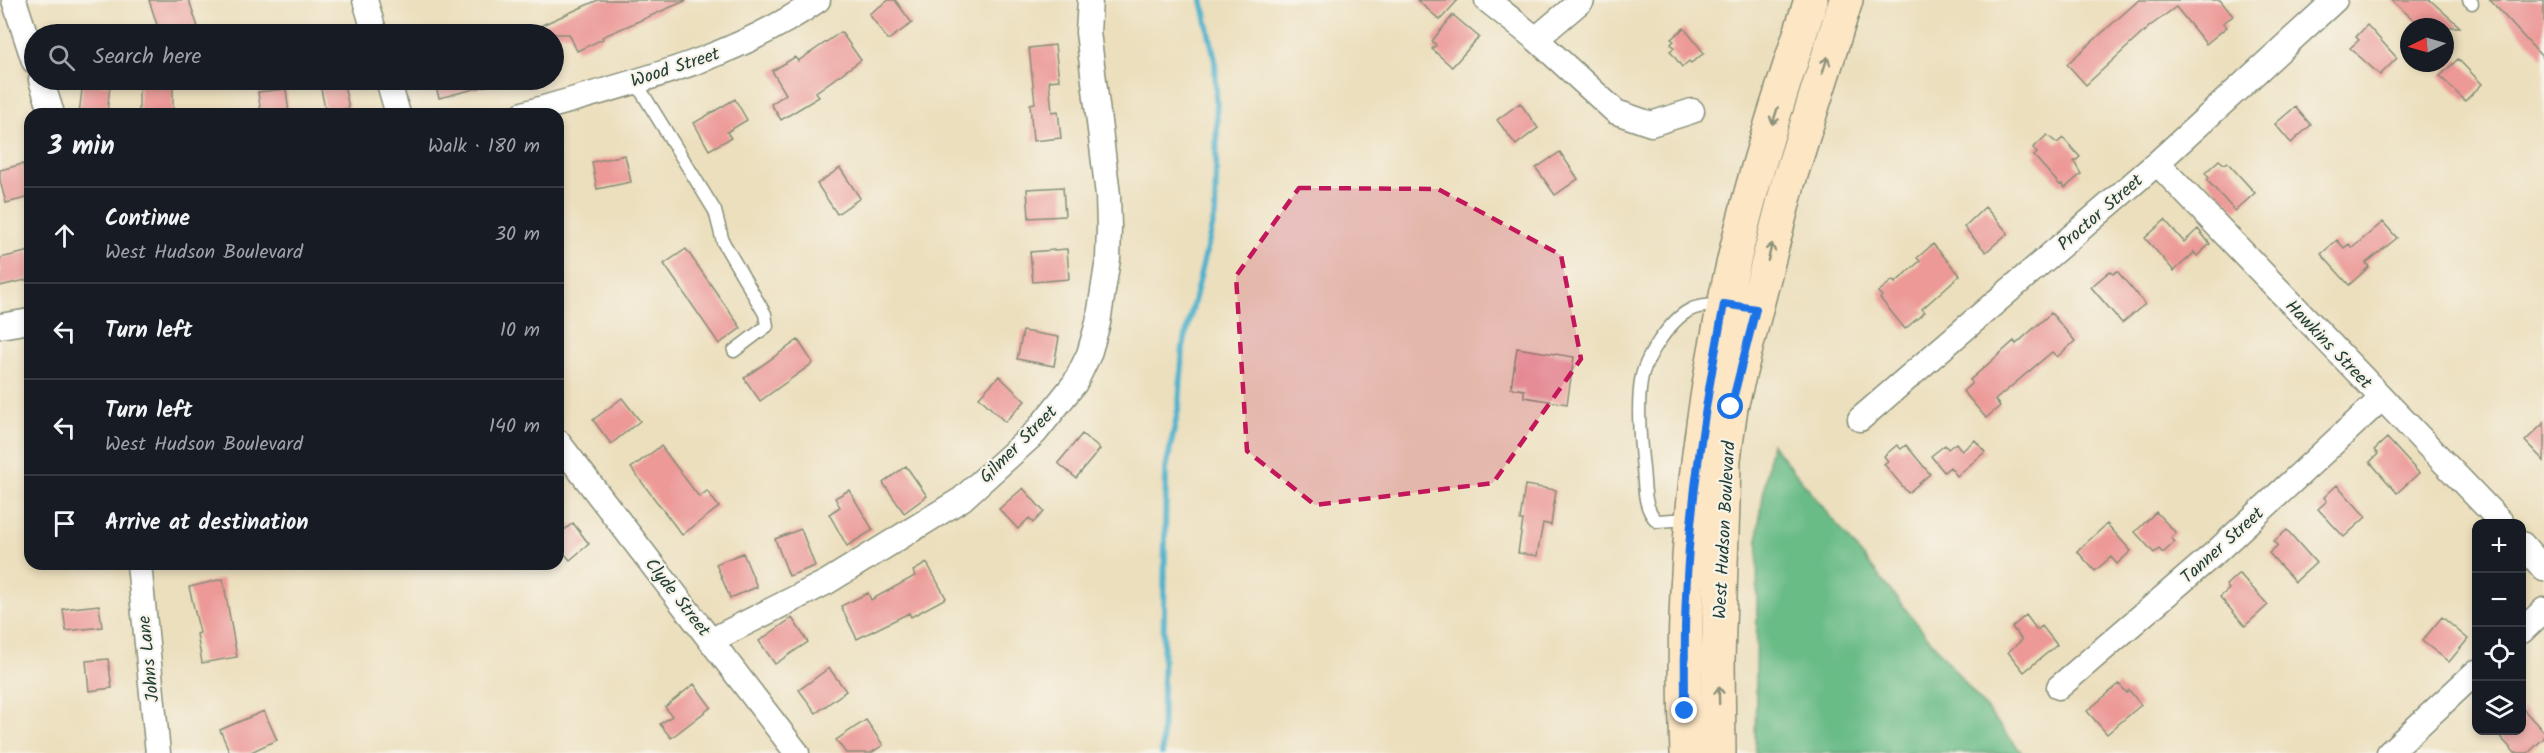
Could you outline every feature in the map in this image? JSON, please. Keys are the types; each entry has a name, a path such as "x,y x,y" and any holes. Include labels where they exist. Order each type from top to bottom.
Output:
{"main road":[{"name":"West Hudson Boulevard","path":"1719,753 1718,660 1724,459 1731,407 1749,199 1811,0"},
{"name":"West Hudson Boulevard","path":"1687,753 1686,597 1692,519 1708,389 1788,184 1846,0"}],"street":[{"path":"14,0 24,31"},
{"path":"365,0 372,24"},
{"name":"Gilmer Street","path":"712,640 827,582 962,500 1035,433 1075,383 1089,354 1098,323 1108,259 1108,195 1088,32 1090,0"},
{"path":"1487,0 1536,39 1616,112 1651,124 1692,111"},
{"path":"1536,39 1582,0"},
{"name":"Proctor Street","path":"1860,419 2157,163 2335,0"},
{"name":"Wood Street","path":"543,108 710,58 758,37 814,1"},
{"path":"44,90 50,108"},
{"path":"391,90 396,108"},
{"name":"Hawkins Street","path":"2157,163 2498,519"},
{"path":"0,326 24,322"},
{"name":"Tanner Street","path":"2059,687 2216,552 2381,399"},
{"name":"Clyde Street","path":"564,450 797,753"},
{"path":"2526,549 2544,569"},
{"name":"Johns Lane","path":"140,570 158,753"},
{"path":"2526,627 2544,610"},
{"path":"2389,753 2472,676"}],"lane":[{"path":"635,81 716,211 723,242 765,314 766,326 734,351"},
{"path":"1692,519 1657,521 1647,507 1640,437 1641,380 1651,355 1664,334 1689,310 1699,307 1740,307"}],"highlighted area":[{"path":"1299,188 1438,189 1561,255 1581,359 1493,483 1315,505 1247,451 1236,276"}],"green space":[{"path":"1771,443 2022,753 1755,753 1758,529"}],"building":[{"path":"149,0 189,0 197,24 157,24"},
{"path":"598,0 687,0 602,37 603,39 577,51 569,34 564,34 564,24 544,24"},
{"path":"889,0 895,0 912,23 888,40 869,14"},
{"path":"1417,0 1458,0 1440,20"},
{"path":"2139,0 2220,0 2233,16 2223,23 2227,27 2206,44 2176,7 2150,26 2086,85 2067,64"},
{"path":"2391,0 2430,0 2450,18 2412,18"},
{"path":"2490,0 2544,0 2544,59"},
{"path":"1453,15 1479,37 1452,67 1432,49 1436,45 1432,41"},
{"path":"2367,25 2397,58 2380,75 2350,48 2359,40 2356,37"},
{"path":"1684,28 1704,53 1682,67 1670,51 1674,48 1671,44 1674,41 1671,39"},
{"path":"841,32 861,60 816,92 819,97 781,120 771,104 786,94 772,71 795,57 798,61"},
{"path":"1055,45 1059,80 1049,81 1052,112 1058,111 1061,138 1033,141 1030,104 1035,103 1029,48"},
{"path":"2458,59 2482,84 2465,101 2440,76 2444,72 2454,72 2454,63"},
{"path":"82,90 109,90 108,108 80,108"},
{"path":"139,90 173,90 173,108 139,108"},
{"path":"286,90 288,108 260,108 258,92"},
{"path":"321,90 345,90 349,108 325,108"},
{"path":"437,90 470,90 439,98"},
{"path":"735,99 747,120 727,132 731,138 709,150 694,123"},
{"path":"1520,103 1538,128 1516,145 1497,120"},
{"path":"2295,107 2311,125 2291,143 2275,124"},
{"path":"2047,135 2057,143 2063,138 2080,157 2074,162 2081,174 2065,188 2034,156 2037,153 2033,148"},
{"path":"1560,152 1578,179 1555,195 1536,168"},
{"path":"625,155 631,182 597,189 592,162"},
{"path":"2219,160 2224,164 2227,162 2255,193 2235,211 2207,180 2209,178 2205,173"},
{"path":"23,164 24,198 6,203 0,181 0,170"},
{"path":"840,168 860,198 837,214 817,184"},
{"path":"1063,187 1065,216 1029,218 1027,189"},
{"path":"1985,207 2008,233 1986,252 1964,227"},
{"path":"2165,220 2184,242 2198,229 2210,244 2197,256 2193,251 2194,253 2174,271 2145,238"},
{"path":"2383,222 2397,238 2366,263 2369,267 2349,285 2321,254 2337,240 2344,248 2349,244 2352,248"},
{"path":"1933,244 1960,275 1922,309 1925,312 1905,329 1880,298 1882,296 1878,292 1893,280 1895,283 1920,261 1917,258"},
{"path":"686,249 741,328 719,344 664,264"},
{"path":"1067,249 1069,279 1033,282 1030,252"},
{"path":"24,252 24,280 0,286 0,258"},
{"path":"2110,271 2113,274 2117,271 2145,304 2122,323 2091,287"},
{"path":"2051,313 2075,341 2057,357 2052,352 1995,400 2000,406 1986,418 1963,391 1972,383 1970,380 2014,341 2016,344"},
{"path":"1023,331 1059,337 1054,366 1017,359"},
{"path":"798,340 813,363 760,401 744,378"},
{"path":"1517,348 1574,357 1567,404 1524,397 1524,390 1511,388"},
{"path":"999,376 1025,401 1005,422 979,397"},
{"path":"622,398 640,421 611,444 593,420"},
{"path":"2544,423 2544,461 2525,441"},
{"path":"1082,434 1100,449 1076,478 1058,463"},
{"path":"2387,438 2419,473 2397,493 2370,462 2378,454 2374,450"},
{"path":"1975,440 1985,452 1957,476 1950,467 1944,472 1931,456 1945,445 1948,449 1956,443 1962,451"},
{"path":"1897,445 1901,449 1906,445 1930,474 1908,493 1884,464 1888,461 1884,456"},
{"path":"661,446 699,497 707,491 719,507 682,535 631,468"},
{"path":"906,466 927,496 904,513 883,483"},
{"path":"1525,485 1556,490 1551,525 1543,523 1537,556 1518,553"},
{"path":"2337,485 2366,517 2344,537 2318,509 2327,501 2324,497"},
{"path":"1023,488 1044,512 1033,523 1029,518 1018,529 999,509"},
{"path":"849,490 873,530 847,546 829,514 840,507 835,498"},
{"path":"2156,512 2176,533 2171,538 2175,542 2163,553 2159,549 2154,553 2135,532"},
{"path":"573,523 589,544 570,560 564,553 564,530"},
{"path":"2107,524 2131,551 2117,564 2111,557 2095,571 2077,551"},
{"path":"801,529 815,566 789,576 775,539"},
{"path":"2287,530 2316,563 2295,582 2269,553 2278,545 2274,541"},
{"path":"743,553 757,587 730,598 716,564"},
{"path":"927,563 946,598 911,617 909,613 857,639 841,606 868,593 871,600 915,576 913,571"},
{"path":"2239,573 2268,605 2245,626 2220,597 2229,589 2226,585"},
{"path":"223,579 237,657 202,663 197,634 200,633 189,587"},
{"path":"99,605 102,627 66,631 63,609"},
{"path":"2026,615 2037,630 2042,626 2057,645 2024,672 2008,652 2022,640 2012,627"},
{"path":"2442,617 2468,639 2449,662 2422,641"},
{"path":"792,618 808,642 775,664 759,641"},
{"path":"108,659 112,688 89,691 86,661"},
{"path":"829,668 846,691 816,713 799,690"},
{"path":"694,684 711,707 671,738 660,724 672,716 665,707"},
{"path":"2119,684 2127,693 2129,690 2141,705 2107,734 2087,711"},
{"path":"264,711 277,740 249,753 230,753 220,730"},
{"path":"2526,712 2544,732 2544,738 2528,753 2515,753 2499,735 2526,735"},
{"path":"866,720 883,745 871,753 846,753 836,740"}],"waterway":[{"path":"1162,753 1166,469 1179,405 1183,347 1215,215 1217,124 1215,60 1202,0"}],"route":[{"path":"1685,711 1686,597 1693,498 1708,389 1724,304 1756,309 1731,407"}]}
